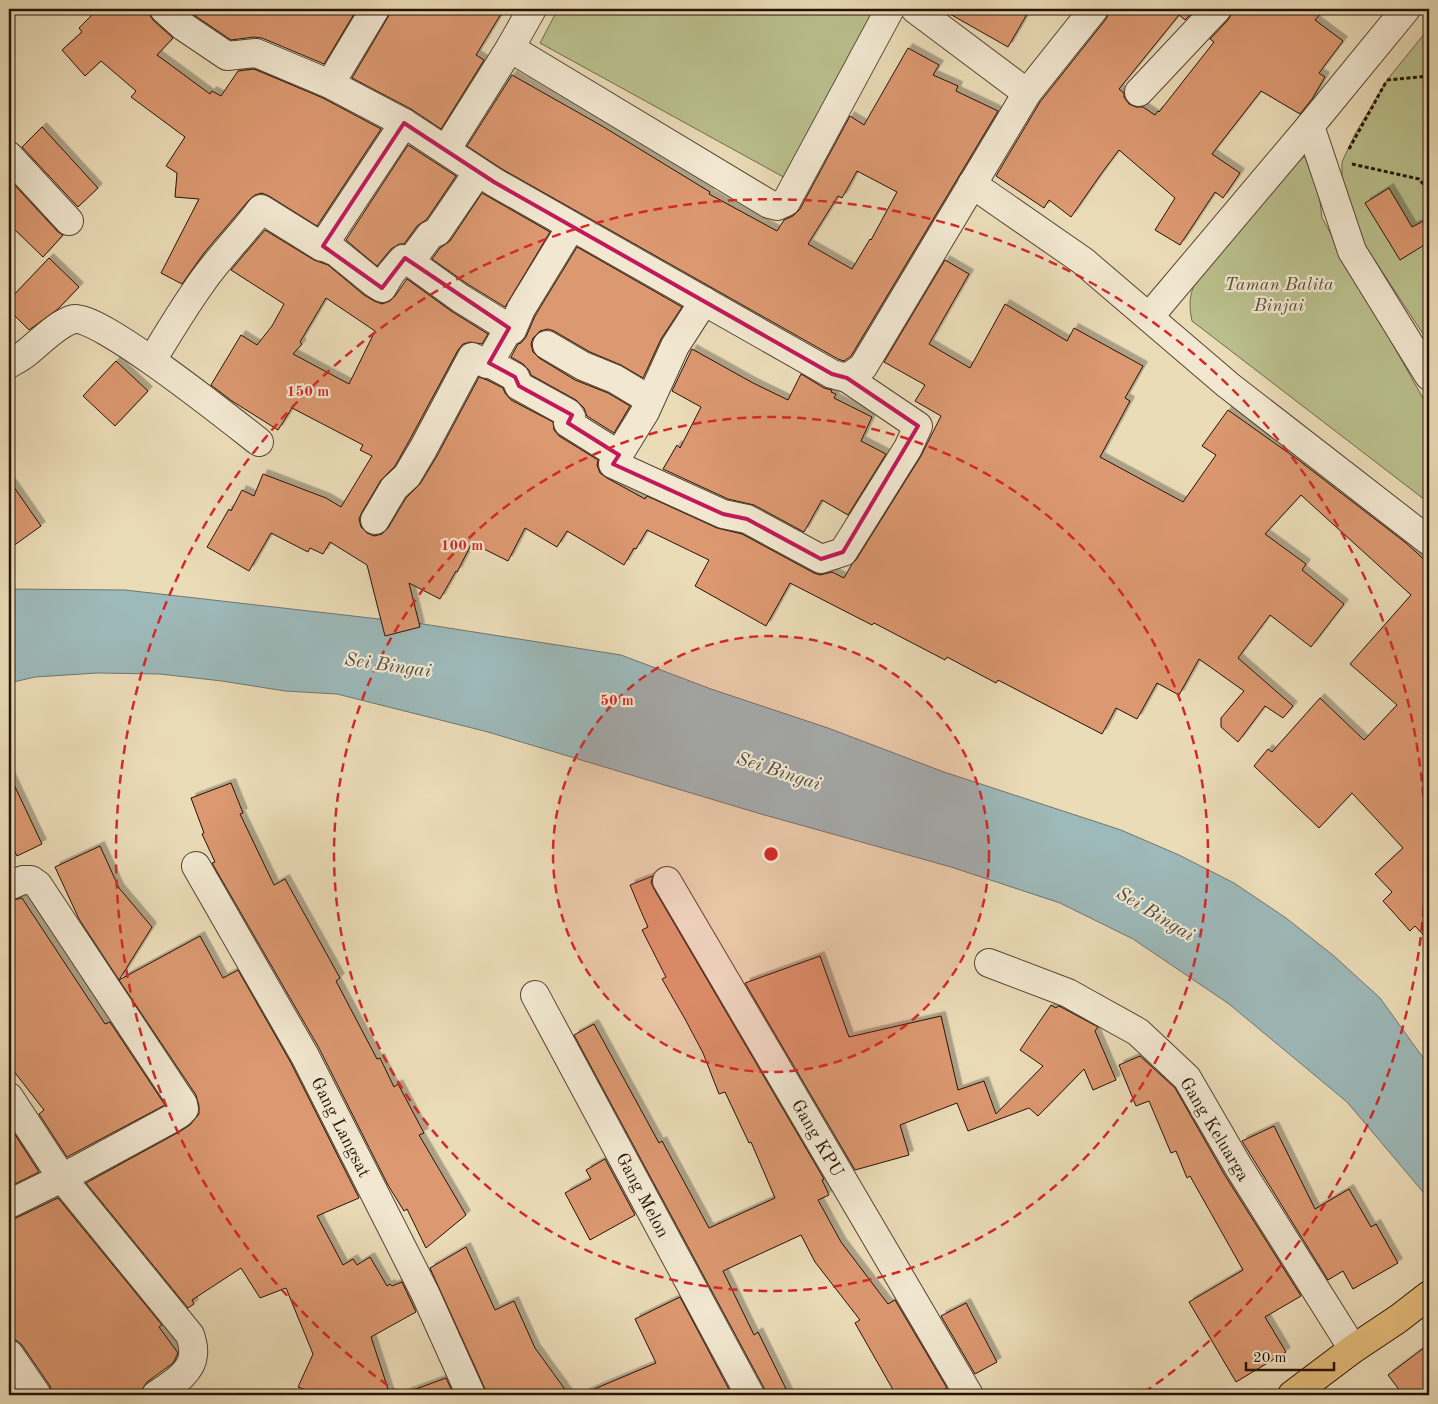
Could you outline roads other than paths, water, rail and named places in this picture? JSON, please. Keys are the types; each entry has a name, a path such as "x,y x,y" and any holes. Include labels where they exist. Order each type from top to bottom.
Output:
{"main road":[{"path":"1292,1395 1429,1295"}],"street":[{"path":"164,9 184,27 227,56 256,53 330,84 404,123 478,172 571,226 704,301 832,374 847,378 918,426 908,448 843,552 820,559 747,520 722,514 613,464 645,412 675,346 704,301"},
{"path":"330,84 375,9"},
{"path":"446,150 510,48 532,9"},
{"path":"510,48 768,204 777,206 786,202 890,9"},
{"path":"915,9 1027,92"},
{"path":"847,378 863,367 1027,92 1094,9"},
{"path":"1138,92 1217,9"},
{"path":"1149,317 1406,9"},
{"path":"323,246 404,123"},
{"path":"1310,126 1352,250 1429,376"},
{"path":"9,156 69,221"},
{"path":"410,262 430,235 437,232 478,172"},
{"path":"972,184 1083,261 1228,385 1429,542"},
{"path":"152,360 202,282 261,209 322,247 336,252 382,288 391,273 403,259 460,298 512,330 525,302 571,226"},
{"path":"9,364 23,356 63,323 75,319 95,324 152,360 259,442"},
{"path":"489,363 509,328"},
{"path":"547,346 583,366 615,379 650,400"},
{"path":"375,520 394,488 407,476 472,357 487,364 489,363 515,377 519,386 568,413 571,417 568,423 619,455"},
{"name":"Gang Langsat","path":"196,866 305,1056 425,1293 471,1395"},
{"path":"9,886 23,880 31,880 38,885 178,1096 184,1109 171,1119 62,1178 9,1204"},
{"name":"Gang KPU","path":"667,881 969,1395"},
{"name":"Gang Keluarga","path":"989,963 1068,993 1138,1032 1187,1078 1238,1166 1353,1349"},
{"name":"Gang Melon","path":"536,995 750,1395"},
{"path":"9,1097 62,1178 190,1335 194,1356 190,1364 181,1377 156,1395"},
{"path":"9,1354 37,1395"}],"water":[{"name":"Sei Bingai","path":"9,589 125,590 423,624 621,655 711,689 828,728 944,772 1121,830 1179,855 1234,883 1286,918 1334,956 1380,998 1429,1066 1429,1199 1347,1102 1229,1004 1133,939 1060,903 951,867 761,814 488,732 337,694 285,691 160,674 97,673 35,677 9,683"}],"park label":[{"name":"Taman Balita Binjai","path":"1279,294"}]}
